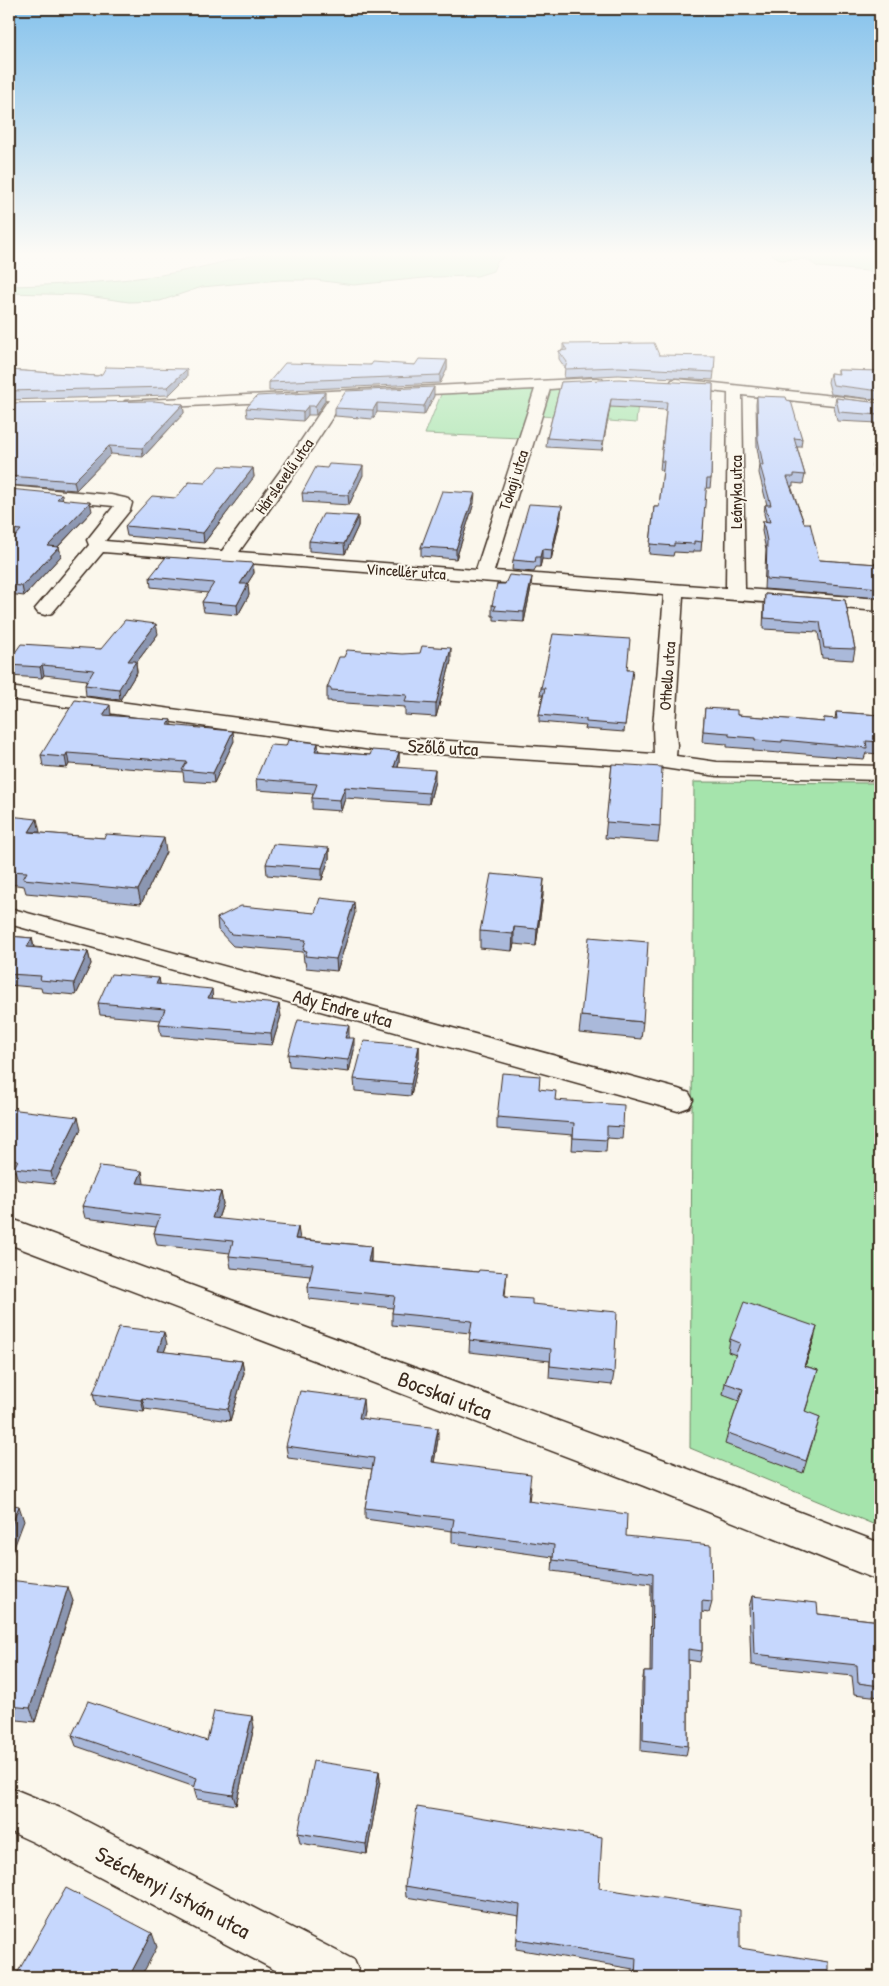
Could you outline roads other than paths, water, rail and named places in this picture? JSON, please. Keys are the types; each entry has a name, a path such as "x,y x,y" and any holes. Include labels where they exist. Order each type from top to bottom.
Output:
{"street":[{"path":"118,404 609,381"},
{"path":"666,383 694,384 880,405"},
{"name":"Tokaji utca","path":"483,576 544,384"},
{"name":"Leányka utca","path":"735,390 736,594"},
{"name":"Hárslevelű utca","path":"227,557 294,464 340,394"},
{"path":"9,491 111,500 123,504 121,510 96,540 98,546 45,609"},
{"name":"Vincellér utca","path":"98,546 880,605"},
{"name":"Othello utca","path":"664,761 666,745 664,726 674,590"},
{"name":"Szőlő utca","path":"9,693 372,743 664,761 717,769 880,774"},
{"name":"Ady Endre utca","path":"9,916 678,1100"},
{"name":"Bocskai utca","path":"9,1231 657,1474 880,1562"},
{"name":"Széchenyi István utca","path":"9,1810 49,1826 337,1977"}]}
